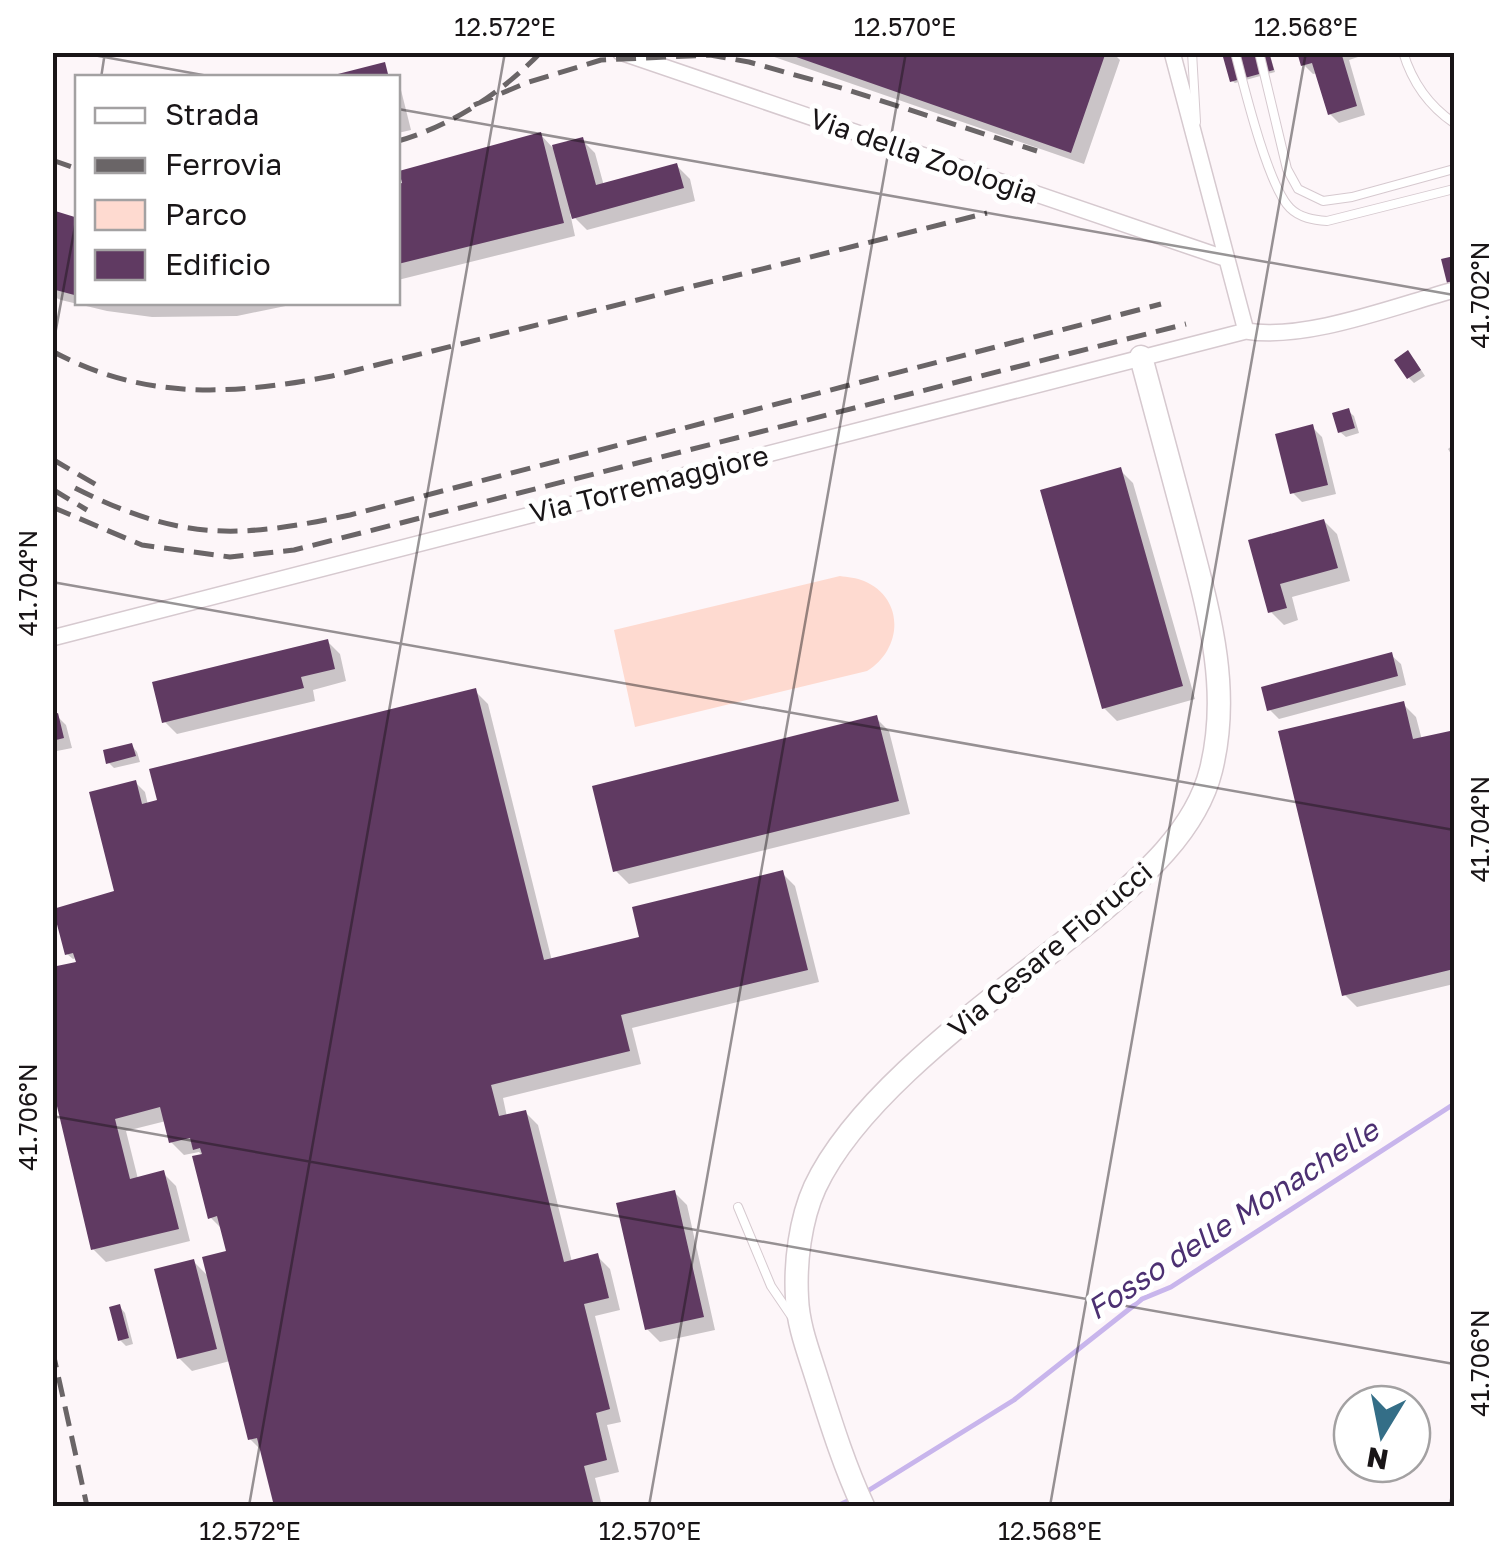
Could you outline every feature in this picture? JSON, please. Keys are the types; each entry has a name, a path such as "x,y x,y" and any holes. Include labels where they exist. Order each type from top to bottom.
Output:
{"street":[{"name":"Via della Zoologia","path":"620,52 1227,259"},
{"path":"1172,52 1246,330"},
{"name":"Via Torremaggiore","path":"52,638 1246,330 1272,334 1300,331 1454,290"},
{"name":"Via Cesare Fiorucci","path":"864,1506 846,1470 803,1334 796,1279 802,1233 814,1189 836,1154 894,1084 1118,898 1160,858 1191,816 1210,775 1220,702 1214,638 1141,357"}],"lane":[{"path":"1192,52 1197,146"},
{"path":"1235,52 1274,186 1292,210 1310,220 1327,221 1454,188"},
{"path":"1259,52 1286,169 1298,189 1323,201 1454,169"},
{"path":"1403,52 1424,96 1454,123"},
{"path":"738,1207 772,1286 803,1334"}],"green space":[{"path":"840,576 861,580 878,589 893,612 893,638 879,662 867,671 635,727 614,630"}],"building":[{"path":"782,52 1106,52 1071,153"},
{"path":"1240,52 1269,52 1274,70 1230,82 1223,57"},
{"path":"1297,52 1341,52 1357,106 1328,115 1312,63 1301,66"},
{"path":"385,62 388,75 334,75"},
{"path":"541,132 564,223 400,264 400,171"},
{"path":"583,137 596,185 677,163 684,188 572,219 552,145"},
{"path":"52,210 75,217 75,295 52,289"},
{"path":"1454,256 1454,281 1447,283 1441,259"},
{"path":"1408,350 1421,370 1407,379 1394,360"},
{"path":"1349,408 1355,428 1338,433 1332,413"},
{"path":"1313,424 1328,485 1290,494 1275,434"},
{"path":"1121,467 1183,686 1102,709 1040,490"},
{"path":"1324,519 1338,568 1280,584 1287,608 1268,613 1248,540"},
{"path":"328,639 335,669 301,677 304,688 162,723 152,682"},
{"path":"1392,652 1398,676 1267,711 1261,687"},
{"path":"476,688 544,960 639,937 632,907 783,870 808,970 621,1015 630,1051 491,1085 499,1116 526,1110 564,1262 598,1253 609,1298 584,1304 610,1409 596,1413 607,1460 584,1466 594,1506 274,1506 257,1438 248,1440 202,1257 226,1251 217,1216 208,1219 192,1156 202,1154 200,1148 193,1150 190,1138 169,1143 160,1107 115,1119 130,1179 164,1170 179,1229 91,1250 52,1085 52,967 76,962 73,953 65,955 53,909 114,891 89,792 136,780 142,804 157,800 149,769"},
{"path":"1404,701 1413,739 1450,731 1454,750 1454,969 1342,996 1278,731"},
{"path":"58,713 64,738 52,741 52,715"},
{"path":"877,715 899,801 613,872 592,786"},
{"path":"132,743 136,756 106,764 103,750"},
{"path":"675,1190 704,1317 645,1330 616,1203"},
{"path":"194,1259 217,1349 177,1359 154,1269"},
{"path":"120,1304 129,1338 118,1341 109,1307"}],"waterway":[{"name":"Fosso delle Monachelle","path":"866,1492 1014,1400 1142,1299 1171,1287 1454,1104"},
{"name":"Fosso delle Monachelle","path":"837,1506 852,1499"}],"railway":[{"path":"400,140 475,106 541,52"},
{"path":"474,105 526,83 601,60 710,55 845,89 1037,151"},
{"path":"52,160 75,168"},
{"path":"52,351 121,379 155,386 225,390 296,382 987,213"},
{"path":"75,488 147,518 179,526 241,531 310,523 1161,304"},
{"path":"52,507 142,545 230,557 294,550 1186,324"},
{"path":"52,459 100,487"},
{"path":"52,489 87,510"},
{"path":"52,1348 87,1506"}]}
